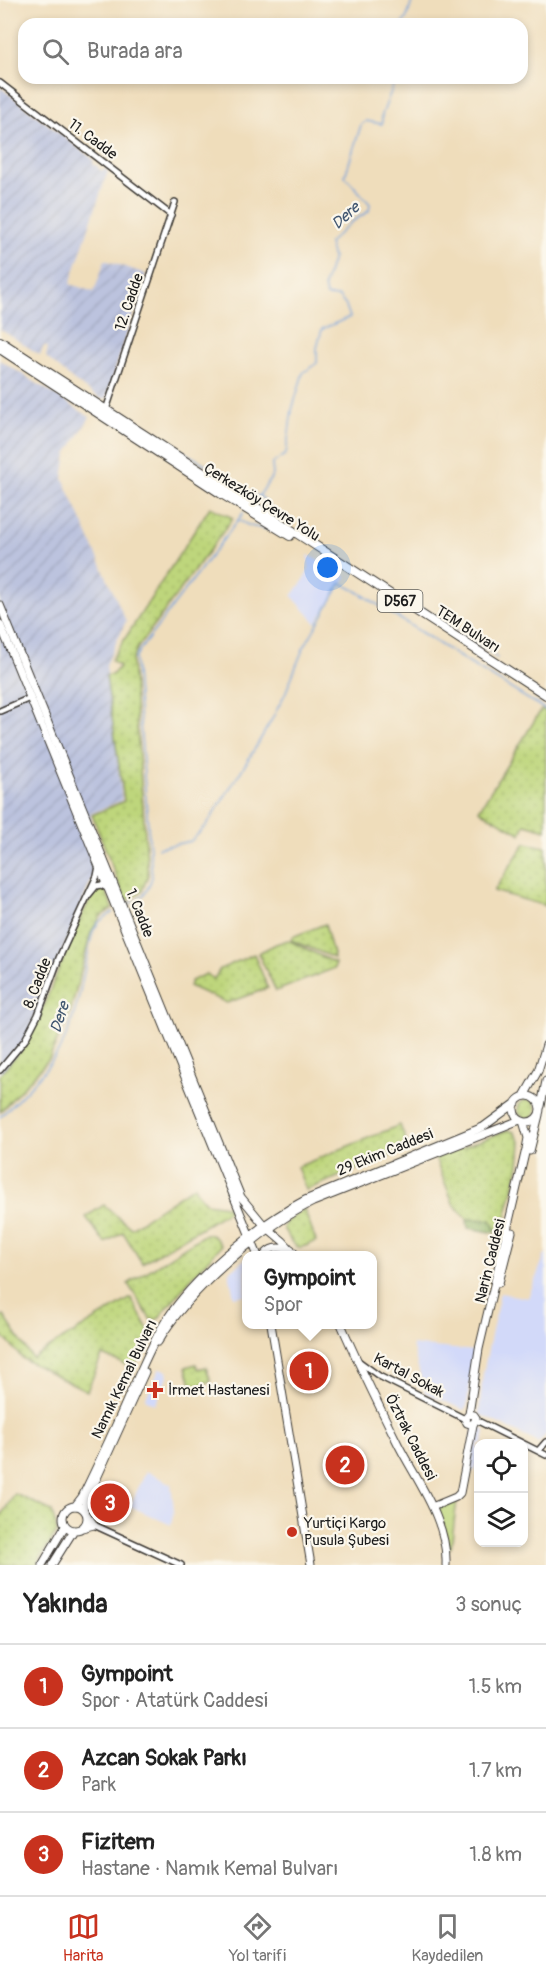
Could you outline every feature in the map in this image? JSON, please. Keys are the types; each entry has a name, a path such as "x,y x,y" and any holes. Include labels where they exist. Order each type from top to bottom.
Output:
{"highway":[{"name":"D567","path":"0,341 106,410"},
{"name":"Çerkezköy Çevre Yolu","path":"0,349 226,492 546,702"},
{"name":"Çerkezköy Çevre Yolu","path":"106,410 226,492"},
{"name":"TEM Bulvarı","path":"252,509 546,695"}],"main road":[{"name":"1. Cadde","path":"0,605 256,1251"},
{"name":"1. Cadde","path":"0,624 109,889 119,905"},
{"name":"1. Cadde","path":"123,915 241,1197 266,1227"},
{"path":"524,1096 535,1099 540,1112 530,1122 522,1120 515,1114 516,1103 524,1096 538,1071 546,1045"},
{"name":"Narin Caddesi","path":"471,1419 483,1350 546,1080"},
{"name":"29 Ekim Caddesi","path":"266,1227 305,1200 483,1127 516,1103"},
{"name":"Narin Caddesi","path":"471,1419 479,1350 528,1138 522,1120"},
{"name":"29 Ekim Caddesi","path":"279,1218 313,1202 522,1120"},
{"path":"253,1213 265,1218 279,1218 277,1229 283,1241"},
{"path":"239,1246 244,1237 245,1221"},
{"path":"266,1227 291,1249"},
{"name":"Namık Kemal Bulvarı","path":"197,1287 239,1246 266,1227"},
{"name":"Namık Kemal Bulvarı","path":"75,1506 85,1491 180,1301 233,1259 252,1238"},
{"path":"267,1251 274,1248 291,1249"},
{"path":"233,1259 242,1257"},
{"name":"Namık Kemal Bulvarı","path":"85,1512 164,1329"},
{"path":"273,1329 311,1565"},
{"name":"Öztrak Caddesi","path":"343,1329 356,1359 432,1507 444,1537 446,1565"},
{"path":"432,1507 460,1493 471,1419"},
{"path":"42,1565 65,1526 63,1514 68,1508 75,1506 85,1512 94,1525 78,1529 65,1526"},
{"path":"52,1565 78,1529 86,1523 85,1512"}],"street":[{"name":"11. Cadde","path":"0,83 171,215"},
{"name":"12. Cadde","path":"106,410 175,202"},
{"path":"0,711 30,698"},
{"name":"8. Cadde","path":"0,1070 25,1040 38,1015 59,958 97,876 99,864"},
{"path":"87,897 96,886 101,885 109,889"},
{"name":"Kartal Sokak","path":"356,1359 386,1380 539,1450"},
{"path":"546,1442 539,1450 546,1455"},
{"path":"94,1525 181,1565"}],"shaded area":[{"path":"0,87 94,160 95,166 97,164 102,171 105,169 108,171 70,284 94,292 105,260 146,274 106,399 101,399 74,381 46,357 48,347 44,346 40,355 0,329"},
{"path":"0,360 90,417 67,454 63,478 126,621 106,665 122,800 90,814 97,866 24,1046 0,1073"},
{"path":"308,555 346,577 316,623 292,596 304,580 309,568"},
{"path":"546,1252 546,1434 539,1443 479,1414 483,1374 500,1293 528,1298"},
{"path":"242,1262 242,1296 234,1297 229,1272"},
{"path":"412,1345 475,1351 467,1406 464,1410 425,1393"},
{"name":"İrmet Hastanesi","path":"160,1368 167,1371 168,1376 155,1404 145,1399"},
{"path":"476,1427 485,1430 484,1439 474,1439 474,1471 467,1470 473,1429"},
{"path":"146,1471 171,1484 174,1510 171,1525 130,1506"}],"green space":[{"path":"210,507 233,518 138,647 132,661 148,875 142,891 130,900 125,899 92,815 124,801 106,676 113,674 120,666 111,660"},
{"path":"541,710 546,710 546,830 525,824 521,834 479,810"},
{"path":"525,843 546,847 546,906 494,891"},
{"path":"100,887 105,889 113,908 101,916 91,932 71,1009 49,1059 0,1112 0,1075 31,1036 77,925 95,890"},
{"path":"325,924 334,958 291,940 292,937"},
{"path":"288,940 335,963 335,968 276,991 258,953"},
{"path":"254,954 268,988 227,1003 189,986 191,981 206,974 214,979 220,969"},
{"path":"527,1100 533,1103 536,1109 533,1115 527,1118 521,1115 518,1109 521,1103"},
{"path":"400,1125 409,1148 306,1190 297,1167"},
{"path":"508,1130 514,1132 521,1143 519,1165 502,1234 494,1228 491,1220 467,1219 453,1203 435,1158"},
{"path":"194,1186 206,1203 227,1206 229,1211 142,1263 123,1232 105,1243 86,1217 104,1205 131,1228"},
{"path":"304,1209 316,1241 299,1247 293,1244 283,1228 286,1222"},
{"path":"467,1219 491,1220 494,1228 502,1234 468,1228"},
{"path":"205,1234 215,1237 221,1246 158,1319 151,1320 128,1284"},
{"path":"131,1298 150,1333 134,1368 102,1355 87,1391 23,1359 0,1333 0,1318 4,1316 32,1358"},
{"path":"196,1364 198,1369 206,1367 211,1381 192,1387 186,1367"},
{"path":"352,1455 357,1465 337,1474 333,1465"},
{"path":"15,1494 52,1511 57,1532 36,1565 0,1565 0,1517"},
{"path":"94,1500 100,1502 98,1509 112,1516 107,1527 97,1519 90,1508"},
{"path":"457,1500 451,1548 449,1548 444,1527 436,1510"}],"waterway":[{"name":"Dere","path":"406,18 413,0"},
{"name":"Dere","path":"252,500 259,496 273,475 272,464 286,454 292,410 303,373 317,363 317,348 322,329 350,317 339,297 326,296 324,286 333,258 329,243 350,223 369,211 370,204 345,176 361,125 366,121 382,124 382,115 394,84"},
{"path":"155,436 239,483 256,496"},
{"path":"259,496 279,517"},
{"path":"131,919 127,904 144,895 152,877 135,659 244,512"},
{"path":"238,520 250,526 270,530"},
{"path":"158,848 191,841 206,826 271,721 285,694 303,649 341,583 546,710"},
{"path":"415,604 497,658"},
{"name":"Dere","path":"0,1117 56,1055 75,1012 93,931 99,922 113,912"}],"place":[{"name":"Gympoint","path":"309,1371"},
{"name":"İrmet Hastanesi","path":"155,1390"},
{"name":"Azcan Sokak Parkı","path":"345,1465"},
{"name":"Fizitem","path":"110,1503"},
{"name":"Yurtiçi Kargo Pusula Şubesi","path":"292,1532"}]}
